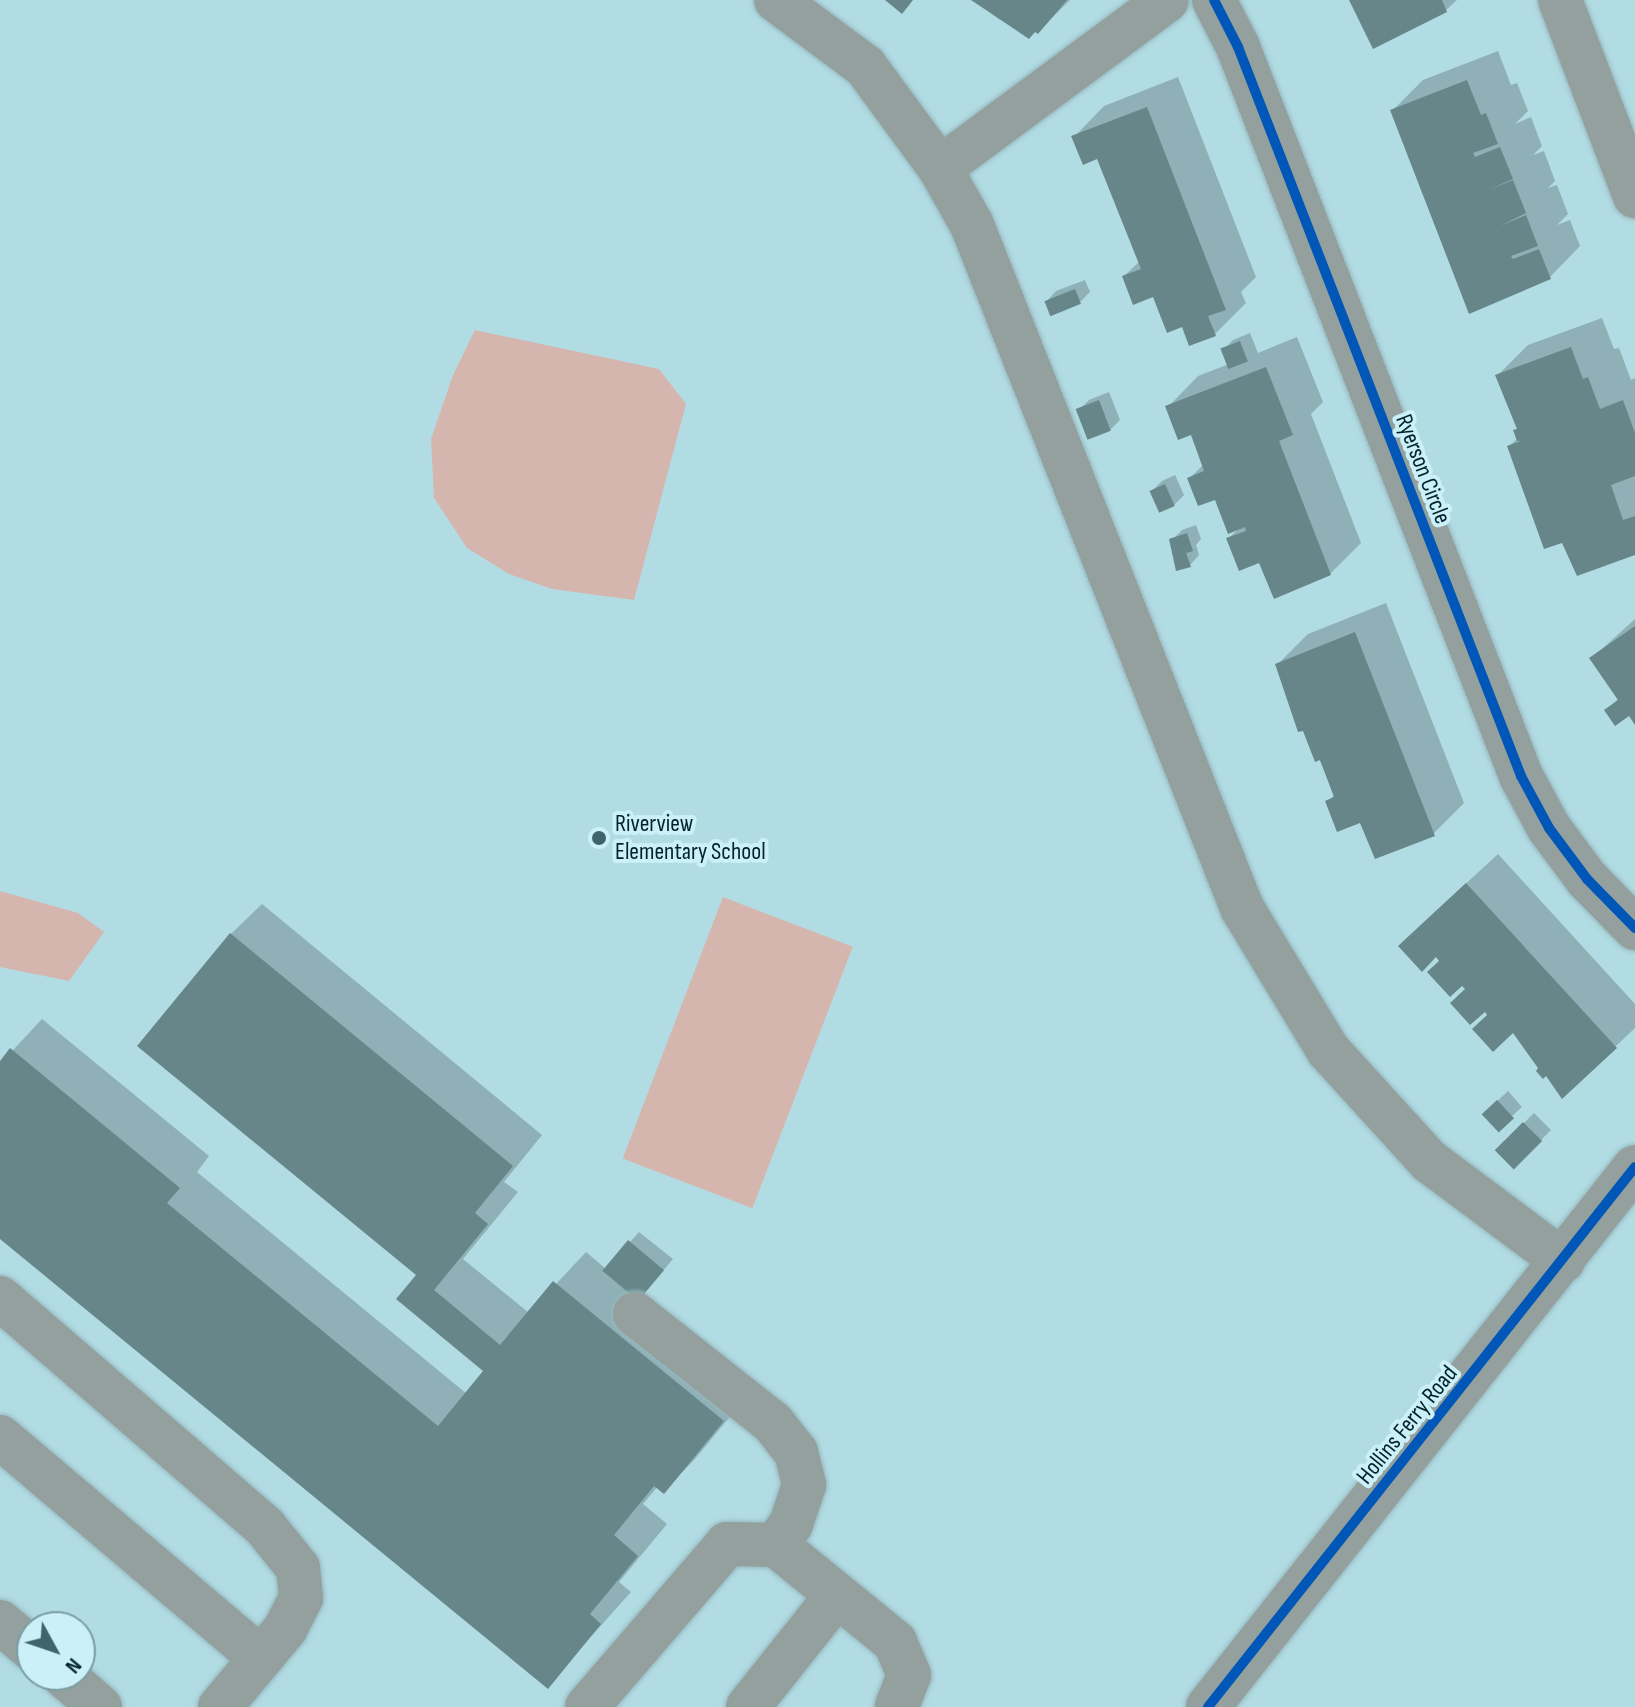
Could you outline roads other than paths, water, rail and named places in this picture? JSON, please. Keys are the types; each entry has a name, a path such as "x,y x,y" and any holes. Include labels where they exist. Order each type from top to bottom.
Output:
{"street":[{"path":"776,0 865,66 940,168 972,225 1242,908 1328,1050 1419,1150 1563,1261"},
{"path":"940,168 1167,0"},
{"name":"Ryerson Circle","path":"1214,0 1238,47 1521,776 1549,828 1587,879 1635,928"},
{"path":"1560,0 1635,196"},
{"name":"Hollins Ferry Road","path":"1208,1707 1635,1167"},
{"path":"0,1298 265,1527 298,1568 301,1598 286,1628 220,1707"},
{"path":"635,1314 773,1423 796,1452 804,1485 791,1524 776,1545"},
{"path":"0,1437 261,1658"},
{"path":"587,1707 727,1544 776,1545 895,1642 903,1691"},
{"path":"748,1707 837,1595"},
{"path":"0,1622 16,1636"},
{"path":"82,1691 100,1707"}],"place":[{"name":"Riverview Elementary School","path":"599,838"}]}
